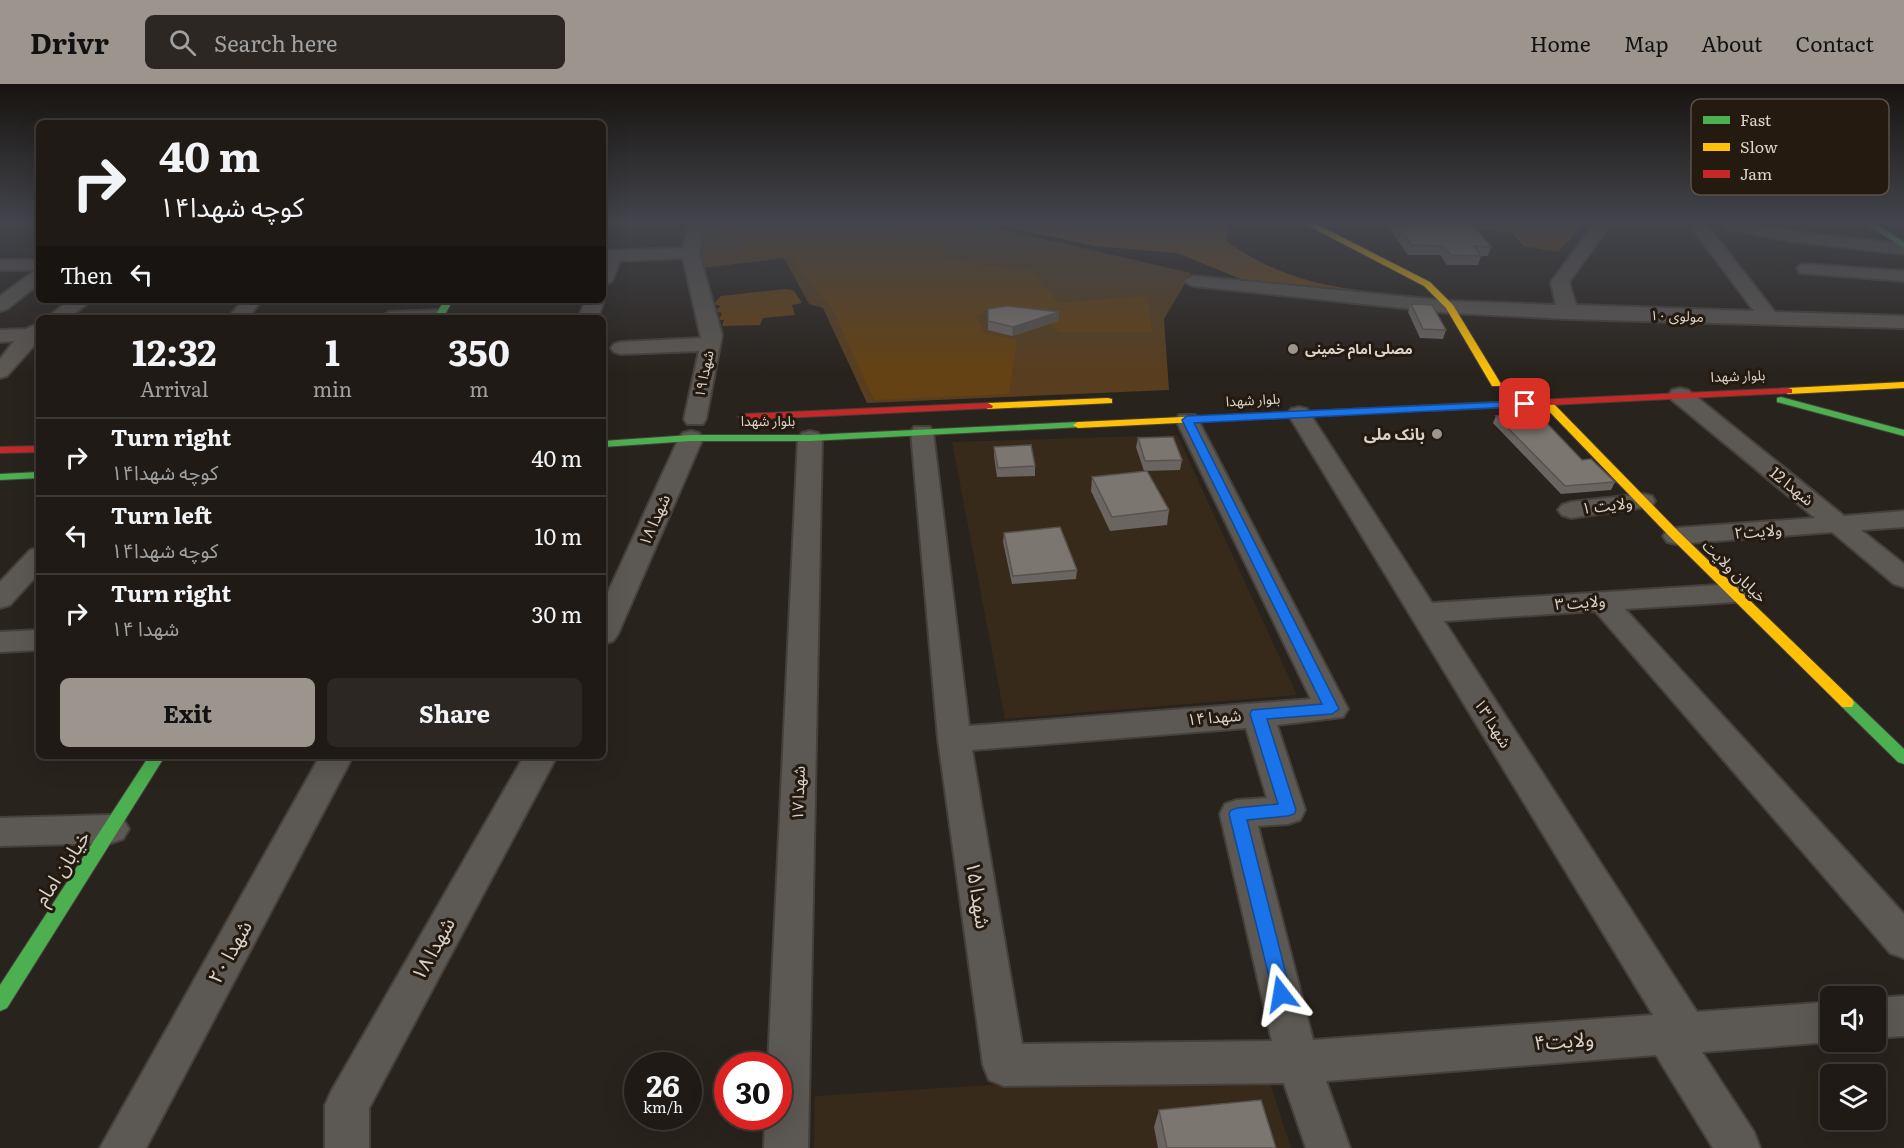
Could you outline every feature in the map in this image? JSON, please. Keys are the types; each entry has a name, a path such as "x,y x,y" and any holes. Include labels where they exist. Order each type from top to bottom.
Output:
{"main road":[{"path":"1407,274 1427,284 1450,307 1495,384"},
{"name":"بلوار شهدا","path":"606,443 694,424 810,438 1904,385"},
{"path":"1753,392 1904,433"},
{"name":"بلوار شهدا","path":"730,417 1126,400"},
{"name":"خیابان ولایت","path":"1548,403 1676,536 1904,758"},
{"path":"1004,428 990,421 991,414 1007,405"},
{"path":"0,450 36,448"},
{"path":"0,477 36,476"},
{"name":"خیابان امام","path":"0,1002 155,759"}],"street":[{"name":"شهدا ۱۹","path":"694,424 712,335 696,274"},
{"path":"1566,274 1560,282 1568,313"},
{"path":"1735,274 1770,319"},
{"path":"1871,274 1904,276"},
{"path":"0,304 36,277"},
{"name":"مولوی ۱۰","path":"1193,281 1450,307 1568,313 1904,322"},
{"path":"60,315 78,303"},
{"path":"240,315 250,303"},
{"path":"412,315 442,311"},
{"path":"0,336 36,333"},
{"path":"0,372 36,333"},
{"path":"621,348 711,344"},
{"name":"شهدا 12","path":"1680,395 1904,578"},
{"name":"شهدا ۱۳","path":"1299,414 1425,613 1676,1033 1738,1148"},
{"name":"شهدا ۱۴","path":"954,739 1332,709 1187,420"},
{"name":"شهدا ۱۸","path":"606,627 694,424"},
{"name":"شهدا ۱۵","path":"922,432 954,739 1004,1065 1298,1062"},
{"name":"شهدا ۱۷","path":"786,1148 810,438"},
{"name":"ولایت ۱","path":"1571,510 1643,501"},
{"name":"ولایت۲","path":"1676,536 1904,519"},
{"path":"0,599 36,559"},
{"name":"ولایت ۳","path":"1425,613 1735,593"},
{"path":"1602,601 1904,941"},
{"path":"0,642 36,640"},
{"path":"1257,714 1288,810 1237,814 1298,1062 1328,1148"},
{"name":"شهدا ۲۰","path":"122,1148 335,759"},
{"name":"شهدا ۱۸","path":"347,1148 347,1105 539,759"},
{"path":"0,832 111,829"},
{"path":"1886,1017 1904,1016"},
{"name":"ولایت۴","path":"1298,1062 1820,1023"}],"shaded area":[{"path":"793,274 1191,274 1164,319 1169,390 867,403 823,308 809,304"},
{"path":"801,274 1034,274 1059,303 1147,296 1152,332 1059,332 1040,318 1019,309 1008,307 986,310 975,316 985,333 1017,340 1009,394 874,400 832,308"},
{"path":"1228,274 1287,274 1348,289 1429,298 1428,302 1251,283"},
{"path":"786,289 794,291 802,303 792,305 795,315 763,318 760,325 722,326 724,320 719,320 722,313 715,311 721,306 714,304 721,296"},
{"path":"1177,435 1297,695 1005,719 952,442"},
{"path":"1265,1068 1291,1148 814,1148 815,1096"}],"building":[{"path":"1411,304 1432,305 1446,330 1423,329"},
{"path":"1007,306 1059,312 1013,327 988,321 988,309"},
{"path":"1539,415 1582,460 1591,459 1615,482 1565,486 1496,416"},
{"path":"1173,437 1182,460 1145,461 1138,438"},
{"path":"1031,445 1035,466 998,468 994,447"},
{"path":"1147,471 1169,510 1112,517 1092,477"},
{"path":"1060,527 1077,570 1013,576 1004,533"},
{"path":"1261,1100 1276,1148 1167,1148 1159,1110"}],"traffic: fast":[{"path":"440,315 447,303"},
{"path":"1781,400 1904,433"},
{"path":"606,444 691,438 810,438 1078,425"},
{"path":"0,477 36,475"},
{"path":"1847,703 1904,758"},
{"path":"0,1002 155,759"}],"traffic: slow":[{"path":"1407,274 1427,284 1450,307 1496,384"},
{"path":"1788,391 1904,385"},
{"path":"988,406 1108,401"},
{"path":"1547,403 1676,536 1847,703"},
{"path":"1078,425 1431,408"}],"traffic: jam":[{"path":"1431,408 1788,391"},
{"path":"743,417 988,406"},
{"path":"0,450 36,449"}],"place":[{"name":"مصلی امام خمینی","path":"1293,349"},
{"name":"بانک ملی","path":"1437,434"}],"route":[{"path":"1281,994 1237,814 1288,810 1257,714 1332,709 1187,420 1525,404"}]}
